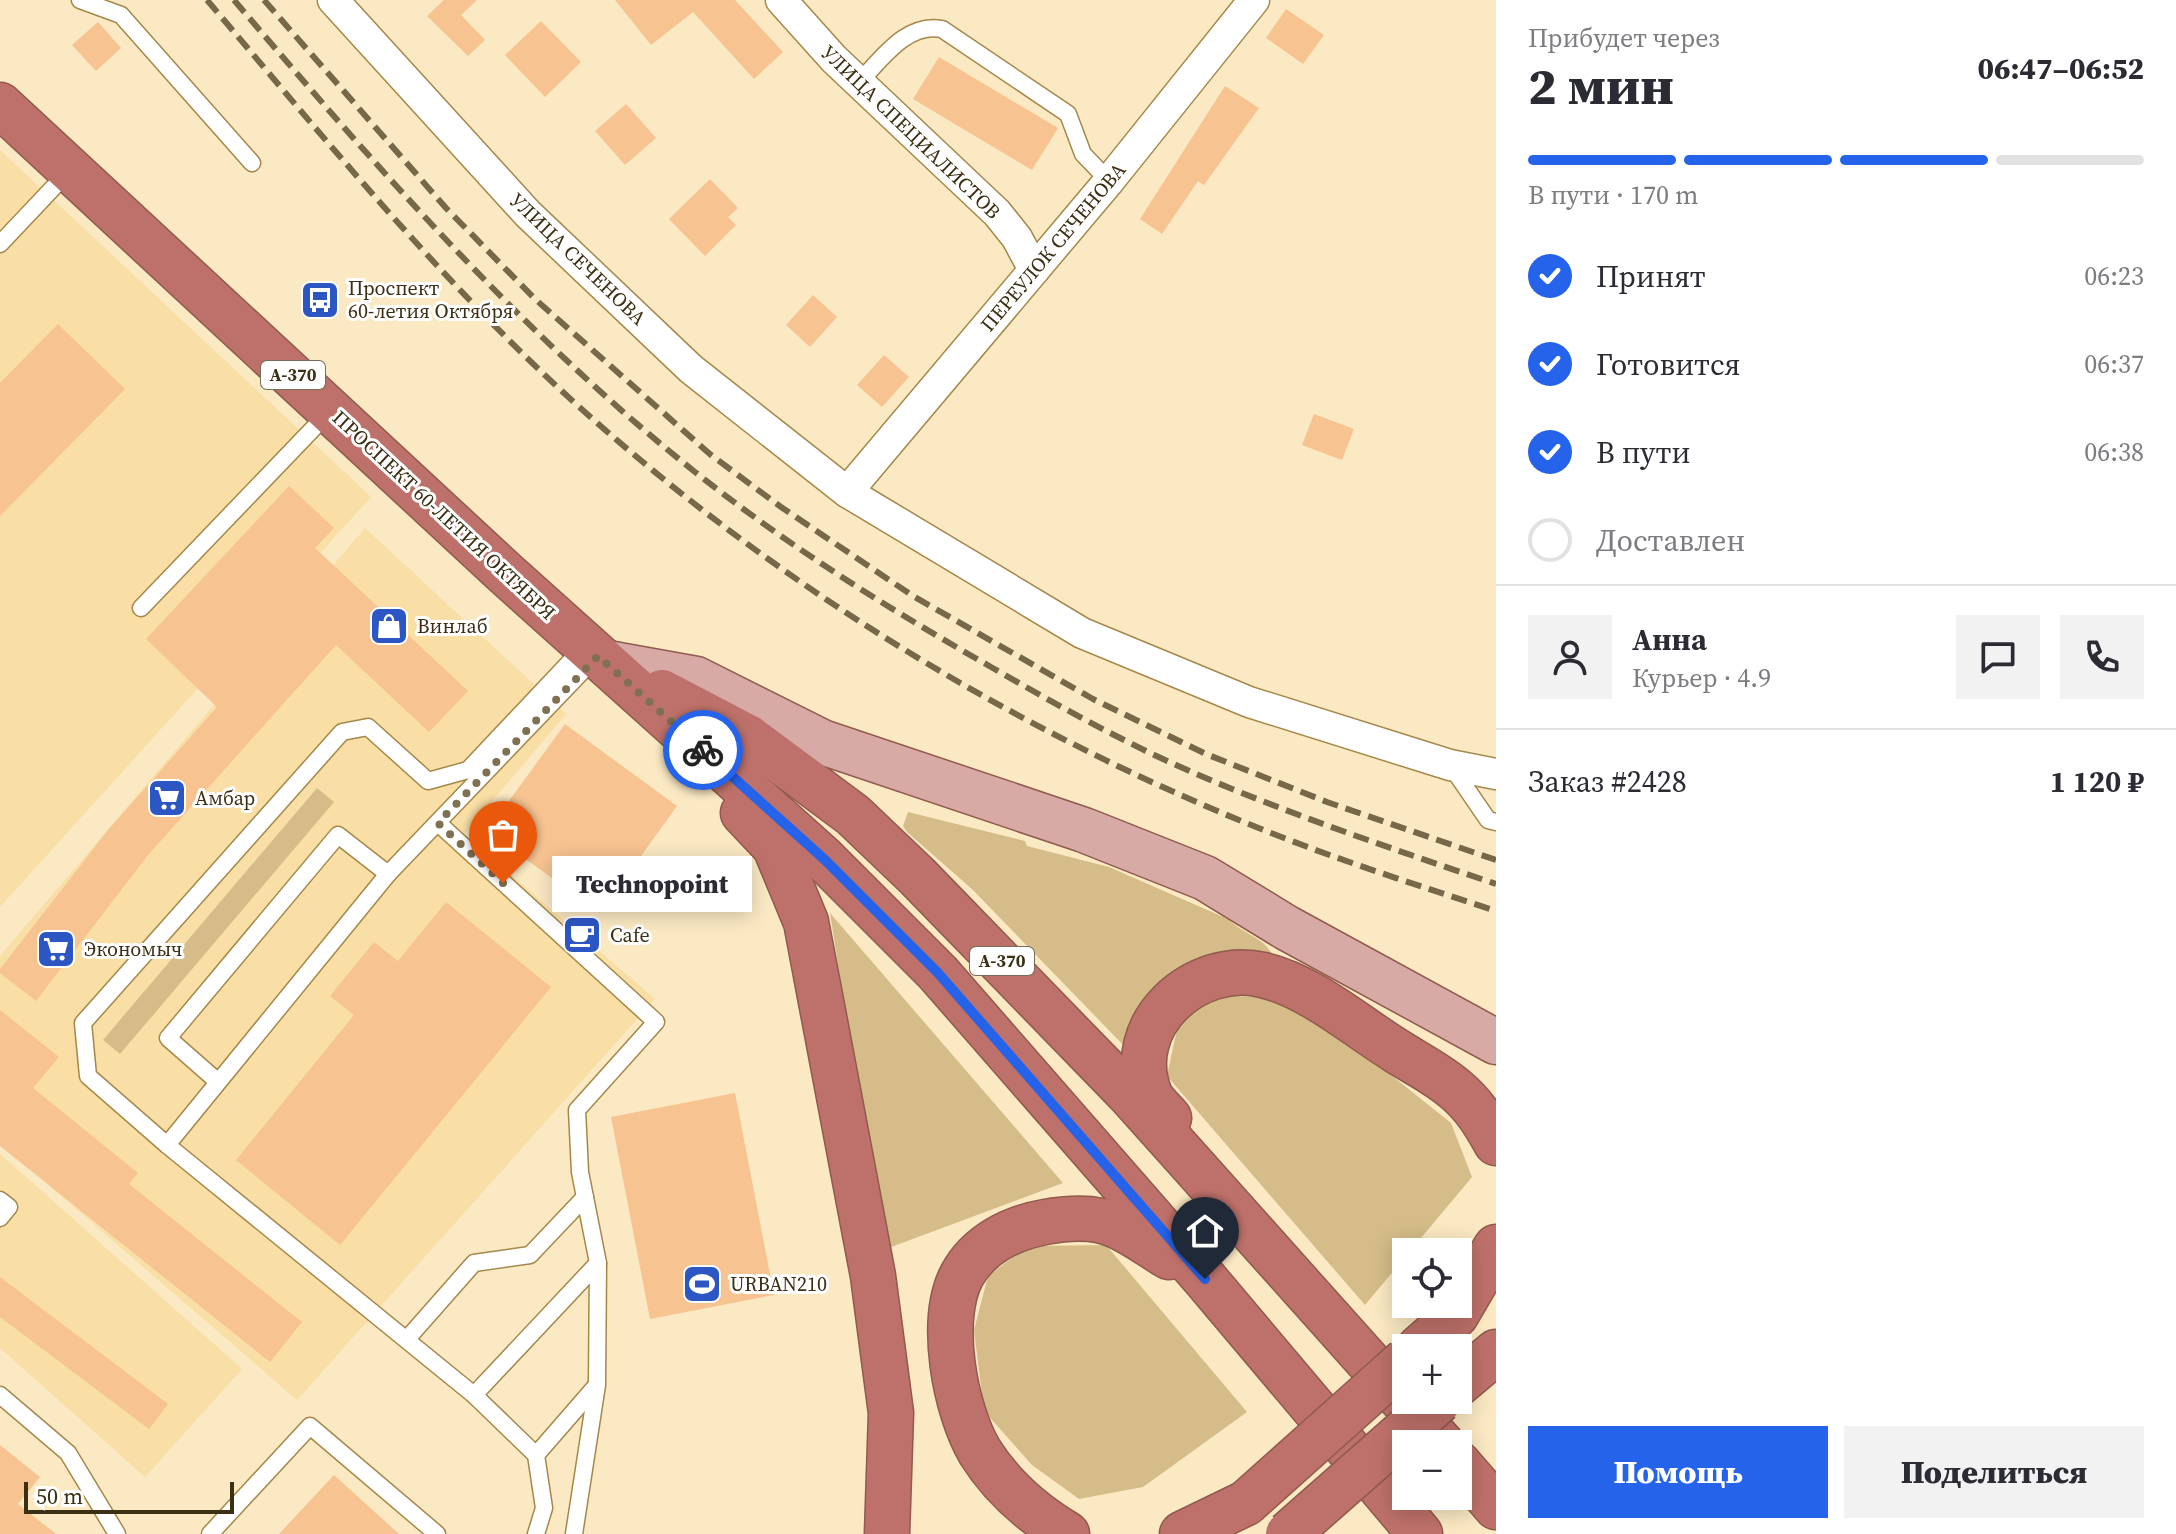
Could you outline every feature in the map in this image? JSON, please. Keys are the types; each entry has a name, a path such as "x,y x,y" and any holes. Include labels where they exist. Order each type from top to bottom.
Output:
{"highway":[{"name":"ПРОСПЕКТ 60-ЛЕТИЯ ОКТЯБРЯ","path":"0,105 68,172 824,859 938,973 1205,1279 1420,1534"},
{"name":"ПРОСПЕКТ 60-ЛЕТИЯ ОКТЯБРЯ","path":"597,655 748,737 853,815 977,935 1130,1095 1341,1327 1430,1430"},
{"path":"597,655 775,847 806,922 873,1276 891,1413 887,1534"},
{"path":"1341,1327 1151,1097 1145,1070 1147,1044 1156,1018 1172,999 1194,984 1224,974 1262,975 1300,990 1455,1088 1481,1115 1496,1143"},
{"path":"1067,1534 1039,1517 1002,1483 979,1450 961,1407 953,1360 952,1323 961,1277 982,1249 1021,1226 1069,1218 1115,1224 1205,1279"},
{"path":"1472,1288 1496,1247"},
{"path":"1435,1334 1453,1318"},
{"path":"1472,1372 1494,1353"},
{"path":"1212,1534 1392,1373"},
{"path":"1288,1534 1424,1414"},
{"path":"1472,1479 1496,1507"},
{"path":"1182,1534 1246,1503"}],"main road":[{"path":"597,655 696,679 822,742 1084,830 1205,878 1287,928 1496,1042"},
{"path":"1472,1300 1496,1278"}],"street":[{"name":"УЛИЦА СЕЧЕНОВА","path":"333,0 528,214 691,369 847,492 1082,633 1249,702 1450,765 1496,774"},
{"name":"УЛИЦА СПЕЦИАЛИСТОВ","path":"781,0 859,82 997,213 1034,270"},
{"name":"ПЕРЕУЛОК СЕЧЕНОВА","path":"847,492 1109,181 1254,0"}],"lane":[{"path":"80,0 121,15 252,163"},
{"path":"859,82 912,32 929,27 942,29 1068,114 1083,154 1109,181"},
{"path":"0,244 68,172"},
{"path":"141,608 331,410"},
{"path":"167,1145 388,874 597,655"},
{"path":"536,1534 544,1508 536,1455 474,1395 167,1145 88,1076 83,1023 342,732 368,727 428,781 468,770 597,655"},
{"path":"1450,765 1488,820 1496,822"},
{"path":"438,823 656,1022 577,1110 580,1172 598,1263 597,1385 574,1534"},
{"path":"217,1081 168,1038 338,835 388,874"},
{"path":"407,1339 474,1263 530,1255 585,1197"},
{"path":"0,1200 9,1207 0,1218"},
{"path":"474,1395 598,1263"},
{"path":"536,1455 597,1385"},
{"path":"0,1395 68,1453 117,1534"},
{"path":"210,1534 310,1426 437,1534"}],"shaded area":[{"path":"0,150 371,497 0,907"},
{"path":"365,528 566,714 464,834 655,999 297,1400 0,1143 0,956"},
{"path":"317,788 334,802 120,1054 103,1040"},
{"path":"908,812 1025,841 1027,846 1109,867 1228,919 1264,944 1272,954 1239,950 1221,952 1187,962 1171,971 1148,997 1129,1051 973,890 907,832 903,826"},
{"path":"830,913 1063,1183 883,1250"},
{"path":"1217,996 1273,997 1371,1059 1451,1123 1472,1177 1421,1238 1392,1238 1392,1273 1365,1305 1167,1076 1179,1020"},
{"path":"0,1154 242,1369 145,1477 0,1348"},
{"path":"1106,1245 1247,1412 1143,1487 1079,1499 1032,1465 984,1411 974,1330 988,1276 1028,1246"}],"building":[{"path":"444,0 477,0 461,15 485,40 468,56 427,16"},
{"path":"615,0 735,0 783,52 754,79 693,12 651,45"},
{"path":"1286,9 1324,35 1303,64 1266,38"},
{"path":"541,21 581,62 545,97 505,55"},
{"path":"98,22 121,48 96,71 72,45"},
{"path":"939,57 1058,128 1032,170 913,99"},
{"path":"1225,86 1259,108 1204,185 1198,181 1162,234 1140,219"},
{"path":"626,104 656,138 625,165 595,131"},
{"path":"710,179 738,208 728,217 736,225 705,256 669,219"},
{"path":"813,295 837,317 810,347 786,325"},
{"path":"58,324 125,389 0,516 0,383"},
{"path":"884,355 909,377 882,407 857,385"},
{"path":"1314,414 1354,429 1342,460 1302,445"},
{"path":"289,486 334,528 315,548 468,691 429,732 336,645 148,855 36,1001 0,973 0,969 108,830 217,707 146,639"},
{"path":"565,724 677,806 600,913 487,831"},
{"path":"446,902 551,987 340,1245 236,1160 354,1015 330,996 374,942 398,961"},
{"path":"0,1010 59,1057 33,1088 138,1173 129,1184 302,1322 270,1362 0,1146"},
{"path":"735,1093 774,1295 650,1319 611,1117"},
{"path":"0,1277 168,1404 149,1429 0,1317"},
{"path":"0,1445 40,1477 18,1504 56,1534 0,1534"},
{"path":"334,1475 399,1534 279,1534"}],"railway":[{"path":"207,0 394,218 491,322 595,421 758,552 934,668 1120,767 1313,849 1496,911"},
{"path":"234,0 397,187 511,306 631,419 766,526 915,622 1042,696 1147,751 1201,776 1347,833 1496,884"},
{"path":"264,0 446,208 535,299 711,455 781,507 913,596 1093,699 1206,754 1327,802 1496,860"}],"way so far":[{"path":"503,883 438,823 598,656 703,750"}],"place":[{"name":"Проспект 60-летия Октября","path":"320,300"},
{"name":"Винлаб","path":"389,626"},
{"name":"Амбар","path":"167,798"},
{"name":"Technopoint","path":"503,883"},
{"name":"Cafe","path":"582,935"},
{"name":"Экономыч","path":"56,949"},
{"name":"URBAN210","path":"702,1284"}],"route":[{"path":"703,750 824,859 938,973 1205,1279"}]}
